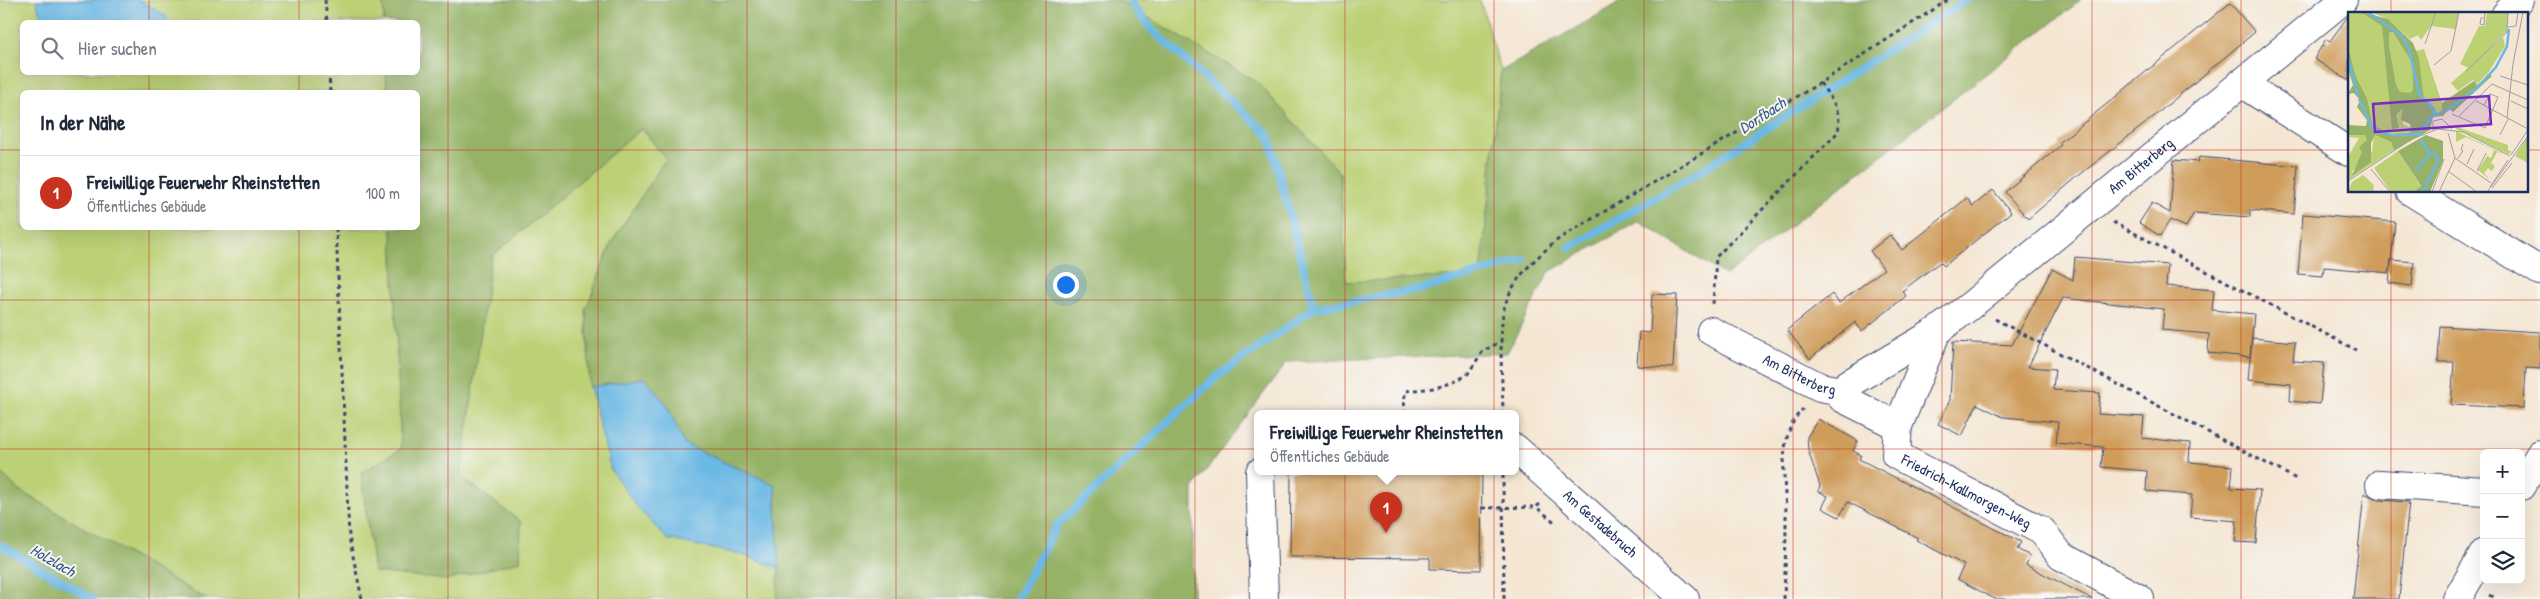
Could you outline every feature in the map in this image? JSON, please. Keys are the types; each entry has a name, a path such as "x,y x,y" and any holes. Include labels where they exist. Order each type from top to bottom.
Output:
{"street":[{"name":"Am Bitterberg","path":"1711,331 1820,387 1841,391 1848,384 1937,331 1970,306 2343,0"},
{"path":"2508,12 2519,0"},
{"path":"2241,83 2348,151"},
{"path":"2412,192 2540,271"},
{"path":"1841,391 1842,398 1898,426 1937,331"},
{"name":"Friedrich-Kallmorgen-Weg","path":"1898,426 1896,455 2042,531 2061,556 2140,599"},
{"name":"Am Gestadebruch","path":"1519,451 1685,599"},
{"path":"2525,479 2540,454"},
{"path":"1260,475 1264,599"},
{"path":"2380,484 2480,491"},
{"path":"2457,599 2480,560"}],"path":[{"path":"325,0 327,20"},
{"path":"1503,410 1502,323 1505,304 1514,286 1532,261 1560,238 1820,83 1948,0"},
{"path":"329,75 330,90"},
{"path":"1711,331 1716,257 1838,132 1840,119 1834,102 1820,83"},
{"path":"2088,209 2356,350"},
{"path":"336,230 350,536 362,599"},
{"path":"1970,306 2298,480"},
{"path":"1404,410 1405,391 1435,388 1454,382 1467,375 1483,351 1502,340"},
{"path":"1784,599 1786,517 1783,469 1786,445 1801,411 1815,399 1841,391"},
{"path":"1503,475 1504,599"},
{"path":"1482,508 1536,508"}],"green space":[{"path":"0,0 383,0 384,20 20,20 20,75 386,75 387,90 20,90 20,230 392,230 401,449 361,473 374,572 521,522 461,477 491,257 642,128 666,159 612,242 586,309 590,387 611,470 638,508 667,539 743,555 779,568 777,599 206,599 20,491 0,472"},
{"path":"383,0 1118,0 1257,82 1340,173 1346,282 1481,275 1501,71 1624,0 2081,0 1726,276 1639,221 1549,272 1507,353 1287,362 1193,488 1193,599 777,599 779,568 775,485 684,444 667,405 645,378 590,387 586,309 612,242 666,159 642,128 491,257 461,477 521,522 520,561 446,580 374,572 361,473 401,449 392,230 420,230 420,90 387,90 386,75 420,75 420,20 384,20"},
{"path":"1118,0 1480,0 1501,71 1481,276 1345,282 1340,173 1257,82"},
{"path":"0,472 20,491 206,599 0,599"}],"water":[{"path":"36,0 139,0 166,16 167,20 48,20 40,14"},
{"path":"645,378 667,405 684,444 775,485 779,568 743,555 667,539 638,508 611,470 590,387"}],"building":[{"path":"2230,3 2255,32 2028,219 2005,192 2061,145 2059,143"},
{"path":"2348,16 2348,80 2314,59 2326,39 2330,41"},
{"path":"2199,157 2298,166 2294,214 2250,210 2250,217 2194,213 2186,227 2170,220 2160,236 2139,223 2152,203 2170,213 2174,160 2198,162"},
{"path":"1993,190 2011,212 1944,266 1940,262 1902,291 1906,296 1862,331 1855,322 1810,359 1787,330 1832,294 1839,303 1884,269 1870,251 1890,235 1902,250 1967,198 1973,206"},
{"path":"2303,214 2395,222 2391,260 2414,262 2412,286 2389,283 2390,273 2324,267 2323,276 2298,274"},
{"path":"2075,257 2168,265 2166,286 2214,290 2212,310 2254,314 2250,357 2208,353 2209,334 2162,330 2164,309 2063,298 2028,367 2055,369 2053,390 2100,393 2098,414 2144,417 2142,438 2190,443 2189,462 2233,466 2231,488 2260,490 2256,543 2235,542 2237,521 2190,517 2192,495 2146,491 2147,471 2101,467 2103,447 2056,443 2058,422 2003,417 1977,404 1962,436 1938,424 1950,400 1953,342 2012,345 2052,269 2073,280"},
{"path":"1652,294 1677,295 1673,368 1637,366 1639,332 1650,333"},
{"path":"2440,326 2540,332 2540,369 2526,368 2524,408 2451,405 2454,362 2438,362"},
{"path":"2252,338 2295,342 2293,361 2324,363 2320,404 2290,401 2291,384 2248,380"},
{"path":"1818,419 1858,441 1853,451 1861,455 1859,459 2021,542 2017,549 2030,556 2026,565 2092,599 1995,599 1957,579 1964,565 1916,540 1918,538 1848,502 1839,517 1822,508 1828,496 1818,491 1820,486 1808,450 1807,437"},
{"path":"1291,475 1482,475 1481,570 1430,569 1430,558 1290,557"},
{"path":"2364,493 2379,500 2409,502 2399,599 2353,599"}],"waterway":[{"path":"1129,0 1151,29 1269,135 1314,308"},
{"name":"Dorfbach","path":"1569,248 1697,173 1967,0"},
{"path":"1017,599 1057,525 1214,379 1314,308 1422,289 1524,260"},
{"name":"Holzlach","path":"0,545 93,599"}],"place":[{"name":"Freiwillige Feuerwehr Rheinstetten","path":"1386,533"}]}
